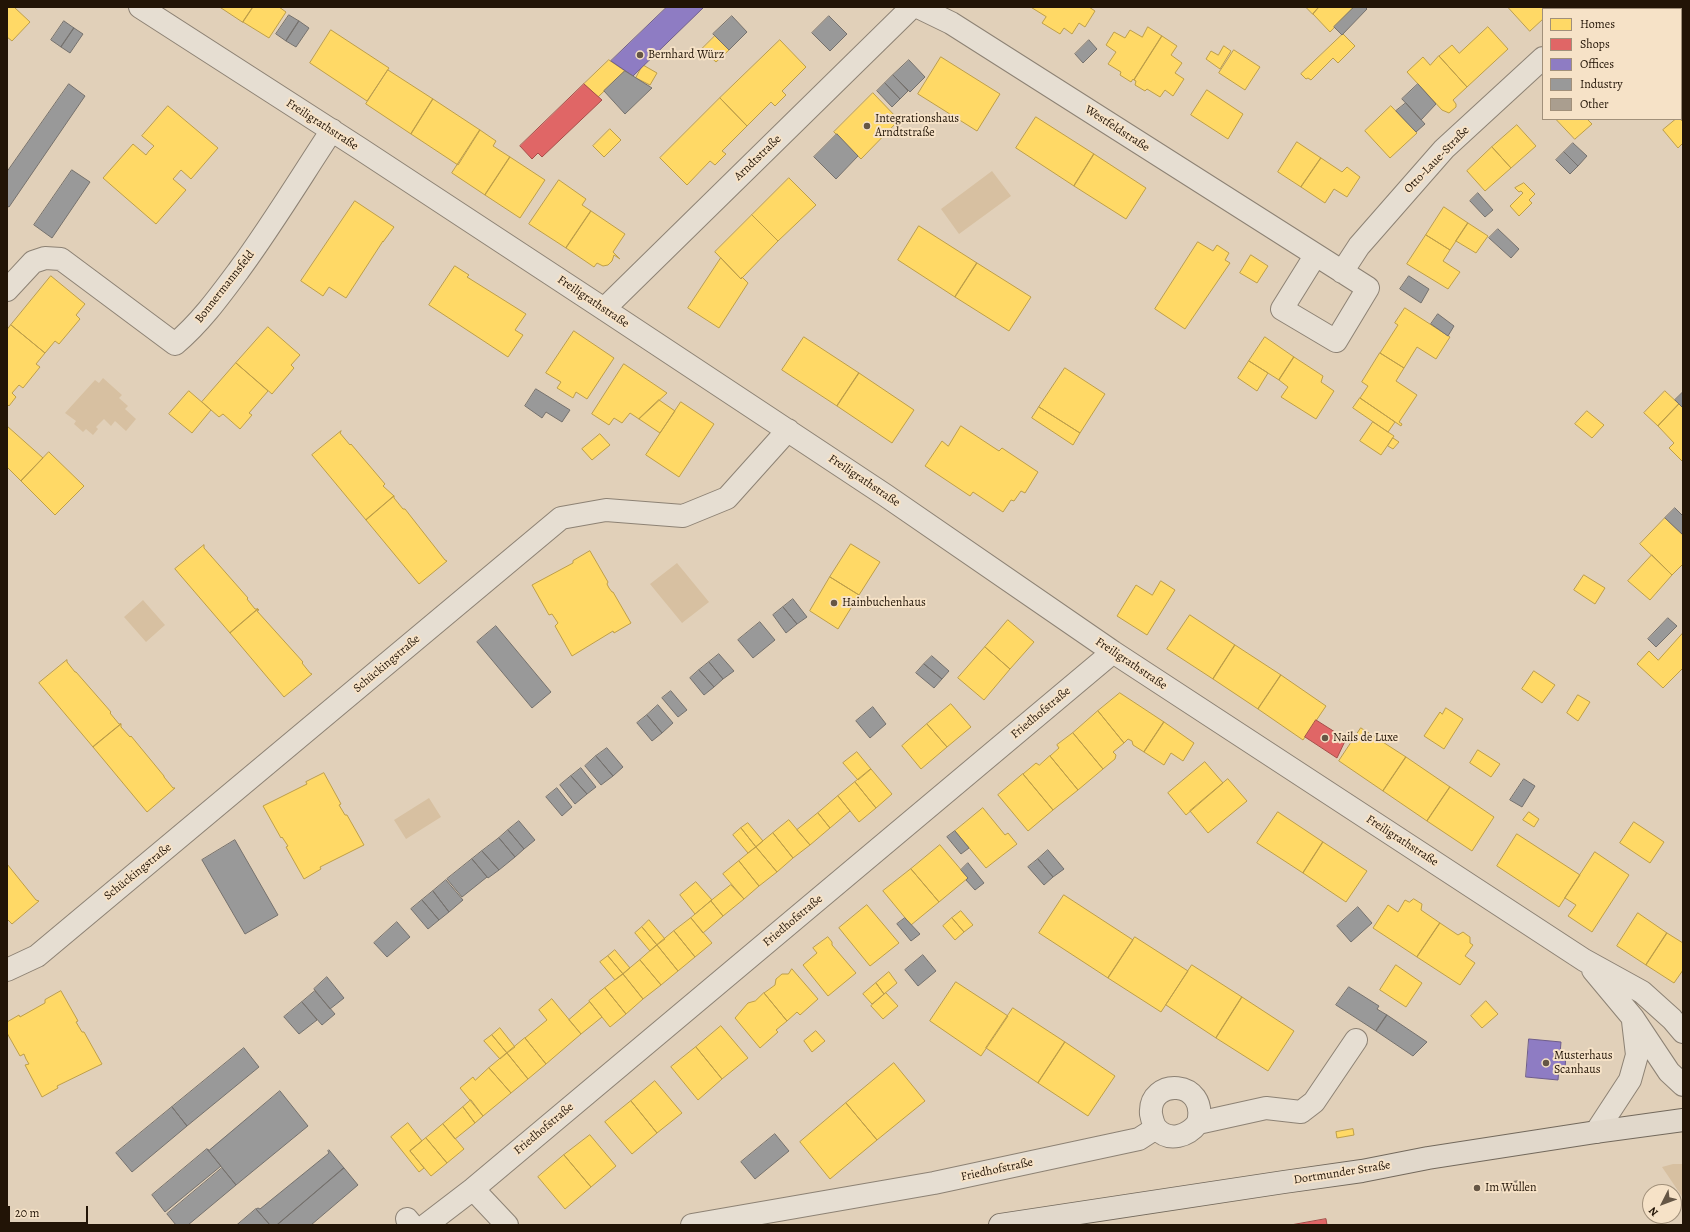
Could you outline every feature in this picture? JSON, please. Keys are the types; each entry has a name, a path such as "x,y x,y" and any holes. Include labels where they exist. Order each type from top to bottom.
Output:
{"main road":[{"name":"Dortmunder Straße","path":"1000,1225 1362,1171 1428,1158 1683,1120"}],"street":[{"name":"Freiligrathstraße","path":"140,7 332,130 740,400 788,430 890,498 1113,652 1584,960 1642,992 1672,1019 1683,1032"},
{"name":"Arndtstraße","path":"604,309 912,7"},
{"name":"Westfeldstraße","path":"918,7 951,23 1315,256"},
{"name":"Otto-Laue-Straße","path":"1342,272 1359,246 1444,149 1542,59"},
{"name":"Bonnermannsfeld","path":"7,290 32,262 45,258 61,259 175,344 212,308 257,245 332,130"},
{"path":"1315,256 1368,288 1336,341 1282,309 1315,256"},
{"name":"Schückingstraße","path":"7,970 37,956 562,518 606,510 682,516 727,498 788,430"},
{"name":"Friedhofstraße","path":"415,1223 473,1189 1113,652"},
{"name":"Freiligrathstraße","path":"1584,960 1633,1018 1669,1072 1683,1085"},
{"path":"1596,1132 1630,1080 1637,1055 1633,1018"},
{"path":"1198,1123 1266,1108 1301,1112 1314,1102 1356,1040"},
{"path":"1170,1088 1179,1088 1188,1091 1195,1097 1199,1105 1200,1114 1198,1123 1192,1131 1183,1136 1173,1137 1164,1134 1156,1128 1152,1119 1151,1109 1154,1100 1161,1092 1170,1088"},
{"name":"Friedhofstraße","path":"692,1225 934,1183 1139,1140 1156,1128"},
{"path":"473,1189 508,1225"}],"shaded area":[{"path":"992,171 1011,196 959,234 941,209"},
{"path":"103,378 122,395 119,398 128,406 125,409 136,419 126,431 115,421 111,426 104,419 96,427 98,429 93,435 86,429 83,432 74,424 76,421 65,413 95,380 99,383"},
{"path":"677,563 709,602 682,623 650,584"},
{"path":"143,600 165,625 146,642 124,617"},
{"path":"429,798 441,817 406,839 394,820"},
{"path":"1673,1164 1683,1164 1683,1198 1682,1184 1674,1184 1662,1167"}],"building: Homes":[{"path":"7,7 14,7 30,22 12,41 7,37"},
{"path":"220,7 253,7 243,22"},
{"path":"253,7 279,7 286,12 269,38 243,22"},
{"path":"1031,7 1089,7 1095,11 1085,27 1079,23 1072,34 1064,28 1060,34 1042,23 1046,17"},
{"path":"1306,7 1319,7 1313,14"},
{"path":"1319,7 1354,7 1330,32 1313,14"},
{"path":"1508,7 1556,7 1542,8 1542,20 1530,31"},
{"path":"1683,7 1683,25 1682,26 1682,8 1652,8"},
{"path":"1148,27 1162,36 1134,80 1133,79 1131,82 1120,75 1121,72 1108,64 1116,52 1106,45 1114,32 1125,38 1130,30 1142,37"},
{"path":"1488,27 1508,49 1467,87 1439,56 1452,45 1459,53"},
{"path":"331,30 389,68 367,101 310,63"},
{"path":"1343,34 1355,46 1338,63 1333,58 1311,80 1308,78 1306,79 1301,74"},
{"path":"715,36 729,50 716,62 702,49"},
{"path":"1162,36 1177,46 1171,55 1182,63 1175,73 1184,79 1173,96 1165,90 1160,97 1147,89 1145,91 1135,85 1136,81 1134,80"},
{"path":"780,40 806,67 782,91 786,95 775,106 771,102 747,126 720,98"},
{"path":"1224,46 1231,51 1220,69 1206,59 1211,51 1218,55"},
{"path":"1234,50 1260,67 1245,90 1219,73"},
{"path":"1439,56 1467,87 1453,100 1456,107 1449,113 1442,110 1407,72 1423,57 1430,65"},
{"path":"941,57 1000,94 977,131 918,94"},
{"path":"609,60 625,71 598,97 584,84"},
{"path":"643,65 657,73 650,85 636,78"},
{"path":"388,70 433,99 411,134 366,104"},
{"path":"1207,90 1243,114 1228,139 1191,115"},
{"name":"Integrationshaus Arndtstraße","path":"873,93 899,120 861,159 834,132"},
{"path":"720,98 747,126 722,151 726,154 715,165 710,161 687,185 660,158"},
{"path":"433,99 480,130 458,165 411,134"},
{"path":"168,106 218,148 191,179 181,170 173,179 186,190 156,224 103,178 133,144 146,155 154,146 142,136"},
{"path":"1391,106 1417,133 1390,158 1365,131"},
{"path":"1036,117 1094,154 1074,186 1016,148"},
{"path":"1557,120 1588,120 1592,124 1575,139"},
{"path":"1675,120 1681,120 1683,122 1683,143 1678,148 1663,130"},
{"path":"1517,125 1536,146 1511,168 1492,147"},
{"path":"610,129 621,140 604,157 593,146"},
{"path":"480,130 496,141 493,146 510,157 485,195 452,173"},
{"path":"1297,142 1321,158 1301,187 1278,172"},
{"path":"1492,147 1511,168 1485,191 1467,171"},
{"path":"1094,154 1146,188 1126,219 1074,186"},
{"path":"510,157 545,180 520,218 485,195"},
{"path":"1321,158 1342,172 1347,167 1360,177 1347,197 1334,189 1325,203 1301,187"},
{"path":"789,178 816,205 778,241 752,215"},
{"path":"559,180 586,199 582,205 591,211 566,248 529,224"},
{"path":"1524,183 1535,194 1529,200 1532,203 1519,216 1510,206 1523,193 1521,191 1519,192 1515,188"},
{"path":"355,201 394,227 383,241 346,298 329,287 323,296 301,281"},
{"path":"1444,207 1468,223 1450,250 1426,235"},
{"path":"591,211 625,234 613,252 620,259 614,255 612,261 608,265 603,266 597,263 594,267 566,248"},
{"path":"752,215 778,241 741,279 715,252"},
{"path":"1468,223 1488,236 1476,253 1456,241"},
{"path":"919,226 977,263 955,297 898,260"},
{"path":"1426,235 1450,250 1443,261 1460,272 1448,289 1407,264"},
{"path":"1198,242 1213,251 1217,245 1229,253 1225,260 1230,263 1185,329 1155,309"},
{"path":"1251,255 1268,266 1257,283 1240,273"},
{"path":"721,258 741,279 742,277 748,283 719,328 688,308"},
{"path":"977,263 1031,297 1009,331 955,297"},
{"path":"455,266 469,275 467,277 526,314 515,330 523,335 508,357 429,305"},
{"path":"51,276 85,304 76,315 80,319 59,344 55,341 45,353 11,325"},
{"path":"1405,308 1450,337 1436,359 1417,347 1404,368 1380,353 1398,325 1395,323"},
{"path":"11,325 45,353 36,364 40,367 23,388 19,385 12,393 16,397 9,406 7,404 7,330"},
{"path":"268,327 300,355 291,365 294,368 272,394 236,363"},
{"path":"574,331 614,358 587,399 576,392 573,398 557,388 561,382 546,373"},
{"path":"804,337 859,373 837,406 782,370"},
{"path":"1265,337 1294,357 1279,380 1249,361"},
{"path":"1380,353 1404,368 1396,381 1417,395 1399,422 1402,424 1401,426 1360,398 1368,386 1362,382"},
{"path":"1294,357 1323,376 1321,382 1334,391 1316,419 1281,397 1288,387 1279,380"},
{"path":"1249,361 1268,373 1257,391 1238,378"},
{"path":"236,363 268,391 249,413 252,415 240,429 223,414 219,417 202,402"},
{"path":"624,364 667,393 639,419 630,413 622,423 614,418 609,425 592,414"},
{"path":"1065,368 1105,394 1080,433 1039,407"},
{"path":"859,373 914,410 892,443 837,406"},
{"path":"189,391 211,410 192,433 169,414"},
{"path":"1665,391 1679,404 1658,426 1644,413"},
{"path":"1360,398 1395,422 1388,432 1353,408"},
{"path":"659,400 675,411 660,433 639,419"},
{"path":"681,402 714,424 679,477 646,455"},
{"path":"1679,404 1683,408 1683,462 1669,448 1674,443 1658,426"},
{"path":"1039,407 1080,433 1073,445 1032,418"},
{"path":"1587,411 1604,425 1592,438 1575,424"},
{"path":"1373,422 1394,436 1381,455 1360,441"},
{"path":"7,426 43,458 21,481 7,467"},
{"path":"961,426 999,451 1002,448 1038,472 1025,493 1021,491 1014,501 1011,500 1003,512 973,492 970,496 925,466 942,441 948,446"},
{"path":"341,431 340,433 385,484 383,486 394,496 366,520 312,455"},
{"path":"600,434 610,445 592,460 582,449"},
{"path":"1393,438 1399,442 1393,449 1388,446"},
{"path":"49,452 84,486 55,515 21,481"},
{"path":"394,496 394,498 403,509 405,509 447,561 419,584 366,520"},
{"path":"1665,518 1683,535 1683,564 1672,575 1640,544"},
{"name":"Hainbuchenhaus","path":"851,544 880,562 859,595 830,577"},
{"path":"204,545 204,548 248,598 247,599 255,609 258,609 230,633 175,569"},
{"path":"590,551 608,582 607,584 609,588 613,592 631,623 614,633 613,631 572,656 555,626 558,623 552,614 549,615 532,585 573,563 573,561"},
{"path":"1652,555 1672,575 1650,600 1628,581"},
{"path":"1584,575 1605,588 1595,604 1574,590"},
{"name":"Hainbuchenhaus","path":"830,577 859,595 838,629 810,611"},
{"path":"1161,581 1175,590 1147,635 1117,616 1136,585 1152,595"},
{"path":"258,609 259,610 257,611 312,674 284,697 230,633"},
{"path":"1190,615 1235,645 1213,679 1167,649"},
{"path":"1008,620 1034,642 1010,669 985,647"},
{"path":"1683,633 1683,668 1663,688 1637,664 1649,651 1658,660"},
{"path":"1235,645 1281,675 1258,709 1213,679"},
{"path":"985,647 1010,669 984,700 958,678"},
{"path":"67,660 75,672 111,712 110,713 119,724 121,724 93,747 39,683"},
{"path":"1534,671 1555,685 1542,703 1522,689"},
{"path":"1281,675 1326,706 1303,740 1258,709"},
{"path":"1120,693 1164,722 1144,752 1133,745 1132,741 1128,739 1124,743 1098,711"},
{"path":"1578,695 1590,702 1578,721 1567,713"},
{"path":"951,704 971,727 947,747 927,724"},
{"path":"1446,708 1463,719 1444,749 1424,736 1440,712 1442,714"},
{"path":"1098,711 1124,743 1113,752 1116,755 1115,759 1103,769 1073,733"},
{"path":"1164,722 1194,743 1183,761 1171,753 1164,765 1144,752"},
{"path":"121,724 121,727 130,737 131,736 173,788 175,788 147,812 93,747"},
{"path":"927,724 947,747 921,769 902,746"},
{"path":"1361,728 1406,757 1383,791 1339,761"},
{"path":"1073,733 1103,769 1078,790 1050,756 1059,748 1057,745"},
{"path":"1478,750 1500,764 1491,777 1470,763"},
{"path":"857,752 871,769 858,780 843,763"},
{"path":"1050,756 1078,790 1053,810 1023,774 1036,763 1039,765"},
{"path":"1406,757 1450,787 1427,821 1383,791"},
{"path":"1205,762 1223,783 1186,815 1168,793"},
{"path":"871,769 892,794 876,808 855,782"},
{"path":"324,773 341,804 339,805 345,815 347,815 364,845 320,867 321,869 304,879 286,847 288,846 282,837 281,838 263,806 307,784 306,782"},
{"path":"1023,774 1053,810 1028,831 998,795"},
{"path":"1228,779 1247,801 1208,833 1190,811"},
{"path":"855,782 876,808 859,822 838,796"},
{"path":"1450,787 1494,817 1472,851 1427,821"},
{"path":"838,796 850,811 830,828 818,813"},
{"path":"983,808 1005,835 1008,833 1017,844 986,868 955,831"},
{"path":"1278,812 1323,842 1303,873 1257,843"},
{"path":"1529,812 1539,819 1534,827 1523,820"},
{"path":"818,813 830,828 810,845 797,830"},
{"path":"789,820 810,845 793,858 773,833"},
{"path":"1634,822 1664,842 1650,863 1620,843"},
{"path":"748,823 763,841 756,847 741,828"},
{"path":"741,828 756,847 748,853 733,835"},
{"path":"773,833 793,858 777,872 756,847"},
{"path":"1517,834 1580,875 1559,907 1497,866"},
{"path":"1323,842 1367,871 1346,902 1303,873"},
{"path":"940,845 968,878 939,902 911,869"},
{"path":"756,847 777,872 759,886 739,861"},
{"path":"1595,852 1629,875 1592,932 1568,916 1576,905 1565,898"},
{"path":"739,861 759,886 744,899 723,874"},
{"path":"7,864 36,900 39,901 12,924 7,919"},
{"path":"911,869 939,902 911,925 883,891"},
{"path":"696,882 712,900 695,914 680,895"},
{"path":"731,885 744,899 723,916 711,901"},
{"path":"1064,895 1133,940 1108,978 1039,933"},
{"path":"1414,899 1422,904 1421,910 1440,923 1417,957 1373,928 1388,905 1398,912 1405,900 1409,902"},
{"path":"711,901 723,916 703,933 691,918"},
{"path":"867,905 899,943 870,966 839,928"},
{"path":"961,911 973,925 964,932 952,918"},
{"path":"1638,913 1667,933 1646,965 1617,946"},
{"path":"691,918 712,943 695,957 674,931"},
{"path":"952,918 964,932 955,940 943,926"},
{"path":"649,920 665,939 657,945 642,927"},
{"path":"1440,923 1458,935 1463,932 1470,937 1470,943 1473,945 1465,956 1475,963 1460,985 1417,957"},
{"path":"642,927 657,945 650,951 635,933"},
{"path":"674,931 695,957 678,971 657,945"},
{"path":"1667,933 1683,943 1683,970 1674,983 1646,965"},
{"path":"828,937 832,942 832,945 856,973 828,996 803,965 817,953 813,948"},
{"path":"1135,937 1188,971 1161,1012 1108,978"},
{"path":"657,945 678,971 661,985 640,960"},
{"path":"615,950 630,968 623,974 608,956"},
{"path":"608,956 623,974 615,980 600,962"},
{"path":"640,960 661,985 643,999 623,974"},
{"path":"1192,965 1242,997 1216,1038 1166,1005"},
{"path":"1396,965 1422,983 1406,1007 1380,990"},
{"path":"792,969 818,999 800,1015 797,1012 787,1021 764,993 775,985 776,979 782,974 788,974"},
{"path":"889,972 897,983 884,994 876,983"},
{"path":"623,974 643,999 626,1014 605,988"},
{"path":"956,982 1008,1016 981,1056 930,1021"},
{"path":"876,983 884,994 872,1004 863,994"},
{"path":"605,988 626,1014 610,1027 589,1001"},
{"path":"61,991 78,1021 76,1022 82,1032 84,1032 102,1064 57,1086 58,1088 42,1097 25,1065 29,1064 24,1054 20,1056 7,1033 7,1022 19,1015 20,1017 45,1003 45,1000"},
{"path":"764,993 787,1021 776,1030 778,1032 760,1048 735,1018 748,1003 755,1001"},
{"path":"886,993 898,1006 883,1019 871,1006"},
{"path":"1242,997 1294,1031 1268,1071 1216,1038"},
{"path":"552,999 581,1034 546,1064 525,1038 547,1020 539,1010"},
{"path":"1486,1001 1498,1014 1482,1028 1471,1016"},
{"path":"590,1002 602,1017 581,1034 569,1020"},
{"path":"1013,1008 1065,1042 1038,1083 986,1048"},
{"path":"721,1026 748,1058 722,1079 696,1047"},
{"path":"500,1028 515,1047 507,1053 492,1035"},
{"path":"816,1031 825,1041 812,1052 804,1041"},
{"path":"492,1035 507,1053 500,1059 484,1041"},
{"path":"525,1038 546,1064 528,1079 507,1053"},
{"path":"1065,1042 1115,1076 1088,1116 1038,1083"},
{"path":"696,1047 722,1079 698,1100 671,1067"},
{"path":"507,1053 528,1079 511,1093 489,1068"},
{"path":"894,1063 925,1101 877,1140 846,1103"},
{"path":"489,1068 511,1093 483,1116 460,1088 473,1077 475,1080"},
{"path":"655,1081 682,1113 657,1133 631,1101"},
{"path":"471,1100 483,1116 475,1123 463,1107"},
{"path":"631,1101 657,1133 632,1154 605,1122"},
{"path":"846,1103 877,1140 830,1179 800,1142"},
{"path":"463,1107 475,1123 455,1139 443,1124"},
{"path":"408,1123 422,1141 410,1151 424,1168 419,1172 391,1137"},
{"path":"443,1124 464,1149 447,1163 426,1138"},
{"path":"1353,1129 1354,1135 1337,1138 1336,1132"},
{"path":"590,1135 616,1166 591,1187 564,1155"},
{"path":"426,1138 447,1163 431,1176 410,1151"},
{"path":"564,1155 591,1187 565,1209 538,1177"}],"building: Shops":[{"path":"584,84 602,100 542,157 538,153 532,159 520,146"},
{"name":"Nails de Luxe","path":"1316,720 1346,739 1337,758 1305,737"},
{"path":"1326,1219 1327,1225 1291,1225"}],"building: Offices":[{"path":"667,7 704,7 633,76 611,61"},
{"name":"Musterhaus Scanhaus","path":"1529,1039 1561,1042 1560,1054 1566,1054 1565,1069 1559,1068 1558,1080 1526,1077"}],"building: Industry":[{"path":"1354,7 1365,7 1367,9 1342,35 1334,27"},
{"path":"289,15 299,21 286,41 276,34"},
{"path":"732,16 747,32 729,50 713,34"},
{"path":"829,16 847,34 830,51 812,33"},
{"path":"64,21 74,28 61,47 51,40"},
{"path":"299,21 309,28 296,47 286,41"},
{"path":"74,28 83,34 70,53 61,47"},
{"path":"1089,40 1097,49 1083,63 1075,54"},
{"path":"909,60 925,77 910,92 893,75"},
{"path":"625,71 652,88 625,114 604,91"},
{"path":"893,75 908,91 900,99 885,83"},
{"path":"885,83 900,99 892,107 877,91"},
{"path":"69,84 85,96 9,207 7,206 7,172"},
{"path":"1418,84 1436,104 1421,120 1402,99"},
{"path":"1406,103 1425,124 1416,132 1396,111"},
{"path":"837,134 858,156 836,179 814,157"},
{"path":"1573,143 1587,156 1578,166 1564,152"},
{"path":"1564,152 1578,166 1570,174 1556,160"},
{"path":"72,170 90,182 52,238 34,225"},
{"path":"1478,193 1493,210 1485,217 1470,201"},
{"path":"1498,229 1519,249 1511,258 1489,238"},
{"path":"1409,276 1429,289 1421,303 1400,289"},
{"path":"1438,314 1454,326 1448,336 1431,324"},
{"path":"536,389 570,410 562,422 546,412 542,418 525,406"},
{"path":"1683,392 1683,408 1675,400"},
{"path":"1675,508 1683,516 1683,535 1665,518"},
{"path":"793,599 807,617 797,624 783,607"},
{"path":"783,607 797,624 786,633 773,615"},
{"path":"1668,618 1677,626 1656,647 1648,639"},
{"path":"760,622 775,640 753,658 738,640"},
{"path":"496,626 551,692 532,708 477,642"},
{"path":"719,654 734,671 723,679 709,662"},
{"path":"932,656 949,671 942,679 924,664"},
{"path":"709,662 723,679 714,687 699,670"},
{"path":"924,664 942,679 934,688 916,673"},
{"path":"699,670 714,687 704,695 690,678"},
{"path":"671,691 687,710 678,717 662,698"},
{"path":"658,705 673,723 662,733 647,715"},
{"path":"873,707 886,724 870,738 856,721"},
{"path":"647,715 662,733 652,741 637,723"},
{"path":"607,748 623,767 613,776 596,756"},
{"path":"596,756 613,776 601,785 585,766"},
{"path":"581,768 596,787 587,794 571,776"},
{"path":"571,776 587,794 575,804 560,785"},
{"path":"1524,779 1535,786 1522,807 1510,800"},
{"path":"557,788 572,807 562,816 546,797"},
{"path":"519,821 535,840 524,849 508,830"},
{"path":"508,830 524,849 515,857 499,838"},
{"path":"955,831 969,848 961,854 947,837"},
{"path":"499,838 515,857 499,870 482,851"},
{"path":"235,840 278,915 245,934 202,860"},
{"path":"1048,850 1064,869 1053,877 1038,859"},
{"path":"482,851 499,870 488,878 472,859"},
{"path":"472,859 487,877 462,897 447,879"},
{"path":"1038,859 1053,877 1044,885 1028,867"},
{"path":"968,863 984,883 975,890 966,880 968,878 961,870"},
{"path":"446,880 463,900 449,912 433,891"},
{"path":"433,891 449,912 439,920 422,900"},
{"path":"422,900 439,920 428,929 411,909"},
{"path":"1358,907 1372,923 1351,942 1337,926"},
{"path":"905,918 920,934 911,941 897,924"},
{"path":"397,922 410,937 387,957 374,943"},
{"path":"923,955 936,971 918,986 905,970"},
{"path":"327,977 344,998 330,1009 314,989"},
{"path":"1349,987 1379,1006 1377,1009 1387,1015 1376,1031 1336,1005"},
{"path":"315,991 335,1014 322,1025 302,1002"},
{"path":"302,1002 317,1020 299,1034 284,1017"},
{"path":"1387,1015 1427,1042 1413,1056 1376,1031"},
{"path":"244,1048 259,1067 187,1126 172,1107"},
{"path":"280,1091 308,1126 236,1185 207,1149 209,1150"},
{"path":"172,1107 187,1126 132,1172 116,1153"},
{"path":"775,1134 789,1151 755,1179 741,1162"},
{"path":"207,1149 221,1166 165,1212 152,1195"},
{"path":"329,1150 344,1168 277,1225 270,1225 256,1209 260,1209 329,1153"},
{"path":"222,1168 236,1185 188,1225 176,1225 167,1214"},
{"path":"344,1168 358,1185 311,1225 277,1225"},
{"path":"256,1209 270,1225 237,1225"}],"building: Other":[{"path":"1519,1181 1519,1188 1502,1191 1501,1184"}],"place":[{"name":"Bernhard Würz","path":"640,55"},
{"name":"Integrationshaus Arndtstraße","path":"867,126"},
{"name":"Hainbuchenhaus","path":"834,603"},
{"name":"Nails de Luxe","path":"1325,738"},
{"name":"Musterhaus Scanhaus","path":"1546,1063"},
{"name":"Im Wullen","path":"1477,1188"}]}
